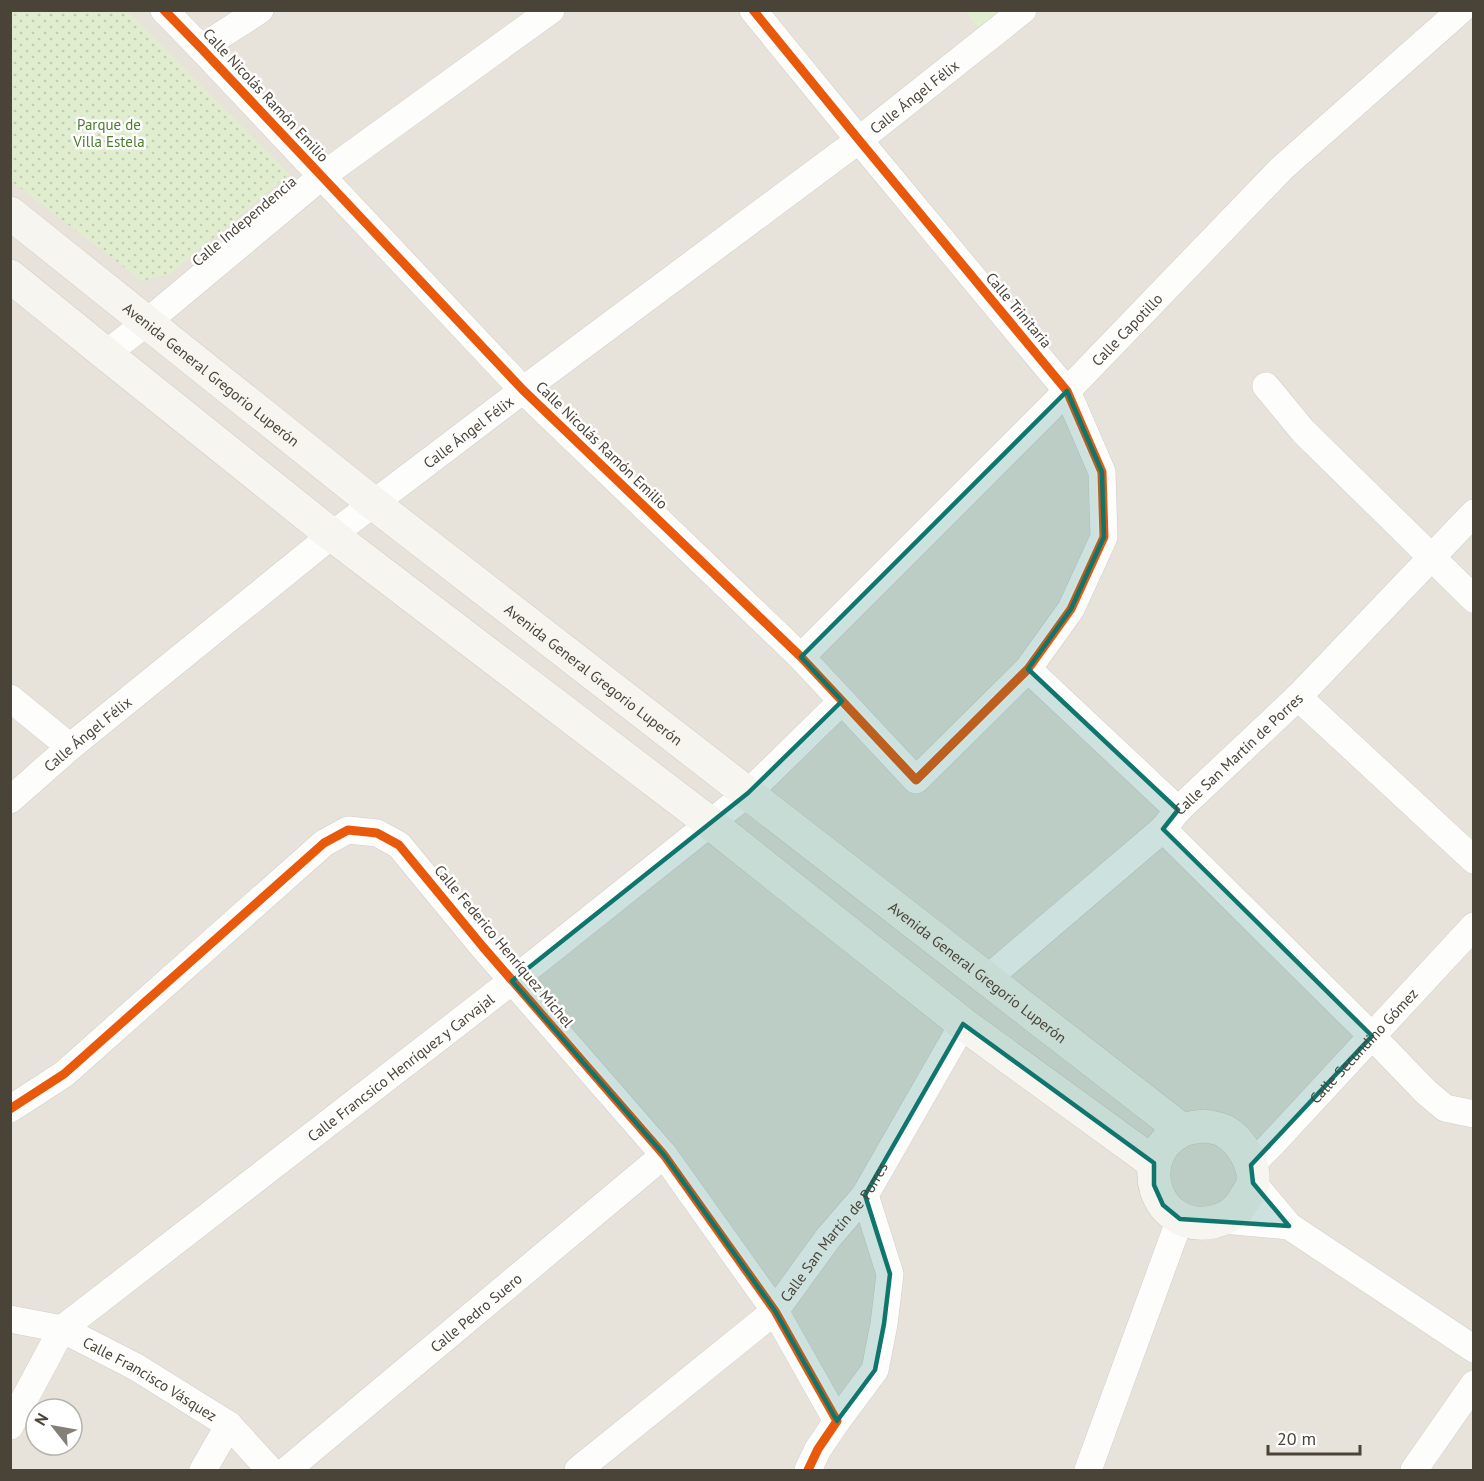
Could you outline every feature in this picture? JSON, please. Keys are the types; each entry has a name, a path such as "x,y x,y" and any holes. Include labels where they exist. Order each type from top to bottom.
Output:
{"main road":[{"name":"Avenida General Gregorio Luperón","path":"10,213 373,503 1182,1130"},
{"path":"10,276 332,535 710,823 963,1024 1154,1163"},
{"path":"1204,1126 1225,1131 1242,1145 1252,1174 1240,1206 1223,1220 1201,1224 1180,1219 1163,1205 1154,1185 1154,1163 1165,1143 1182,1130 1204,1126"}],"street":[{"name":"Calle Nicolás Ramón Emilio","path":"164,10 523,390 801,657 916,780 1028,669"},
{"path":"201,48 260,10"},
{"name":"Calle Independencia","path":"106,354 321,176 551,10"},
{"name":"Calle Trinitaria","path":"753,10 1067,391 1102,472 1104,537 1071,609 1028,669"},
{"name":"Calle Ángel Félix","path":"10,800 69,747 373,503 859,140 1023,10"},
{"name":"Calle Capotillo","path":"801,657 1067,391 1282,168 1461,10"},
{"path":"1266,386 1303,431 1473,599"},
{"name":"Calle San Martín de Porres","path":"987,979 1170,820 1298,697 1473,513"},
{"path":"1028,669 1426,1092 1445,1108 1473,1114"},
{"path":"1298,697 1473,860"},
{"path":"10,698 69,747"},
{"name":"Calle Francsico Henríquez y Carvajal","path":"10,1426 62,1329 512,981 748,793 842,701"},
{"name":"Calle Federico Henríquez Michel","path":"10,1109 64,1074 324,843 348,830 377,832 399,845 512,981 664,1155 775,1311 837,1421"},
{"name":"Calle Secundino Gómez","path":"1252,1174 1271,1145 1473,926"},
{"name":"Calle San Martín de Porres","path":"578,1470 775,1311 828,1238 865,1196 963,1024"},
{"name":"Calle Pedro Suero","path":"286,1470 664,1155"},
{"path":"1252,1174 1289,1226 1473,1349"},
{"path":"808,1470 818,1449 875,1370 890,1274 865,1196"},
{"path":"1088,1470 1180,1219"},
{"path":"1223,1220 1289,1226"},
{"name":"Calle Francisco Vásquez","path":"10,1319 62,1329 136,1367 229,1425 270,1470"},
{"path":"1414,1470 1473,1384"},
{"path":"204,1470 229,1425"}],"highlighted area":[{"path":"1067,391 1102,472 1104,537 1071,609 1028,669 1178,810 1163,829 1372,1036 1251,1165 1253,1183 1289,1226 1180,1219 1163,1205 1154,1185 1154,1163 963,1024 865,1195 890,1274 884,1324 875,1370 837,1421 775,1311 664,1155 512,981 748,793 842,701 801,657"}],"shaded area":[{"path":"10,11 1473,11 1473,1470 11,1470"}],"green space":[{"name":"Parque de Villa Estela","path":"10,11 127,11 289,174 170,274 142,281 11,181"},
{"path":"965,11 1010,11 983,33"}],"cycle path":[{"path":"164,10 523,390 801,657 916,780 1028,669 1071,609 1104,537 1102,472 1067,391 753,10"},
{"path":"10,1109 64,1074 324,843 348,830 377,833 399,845 483,947 664,1155 775,1311 837,1421 818,1449 808,1470"}]}
